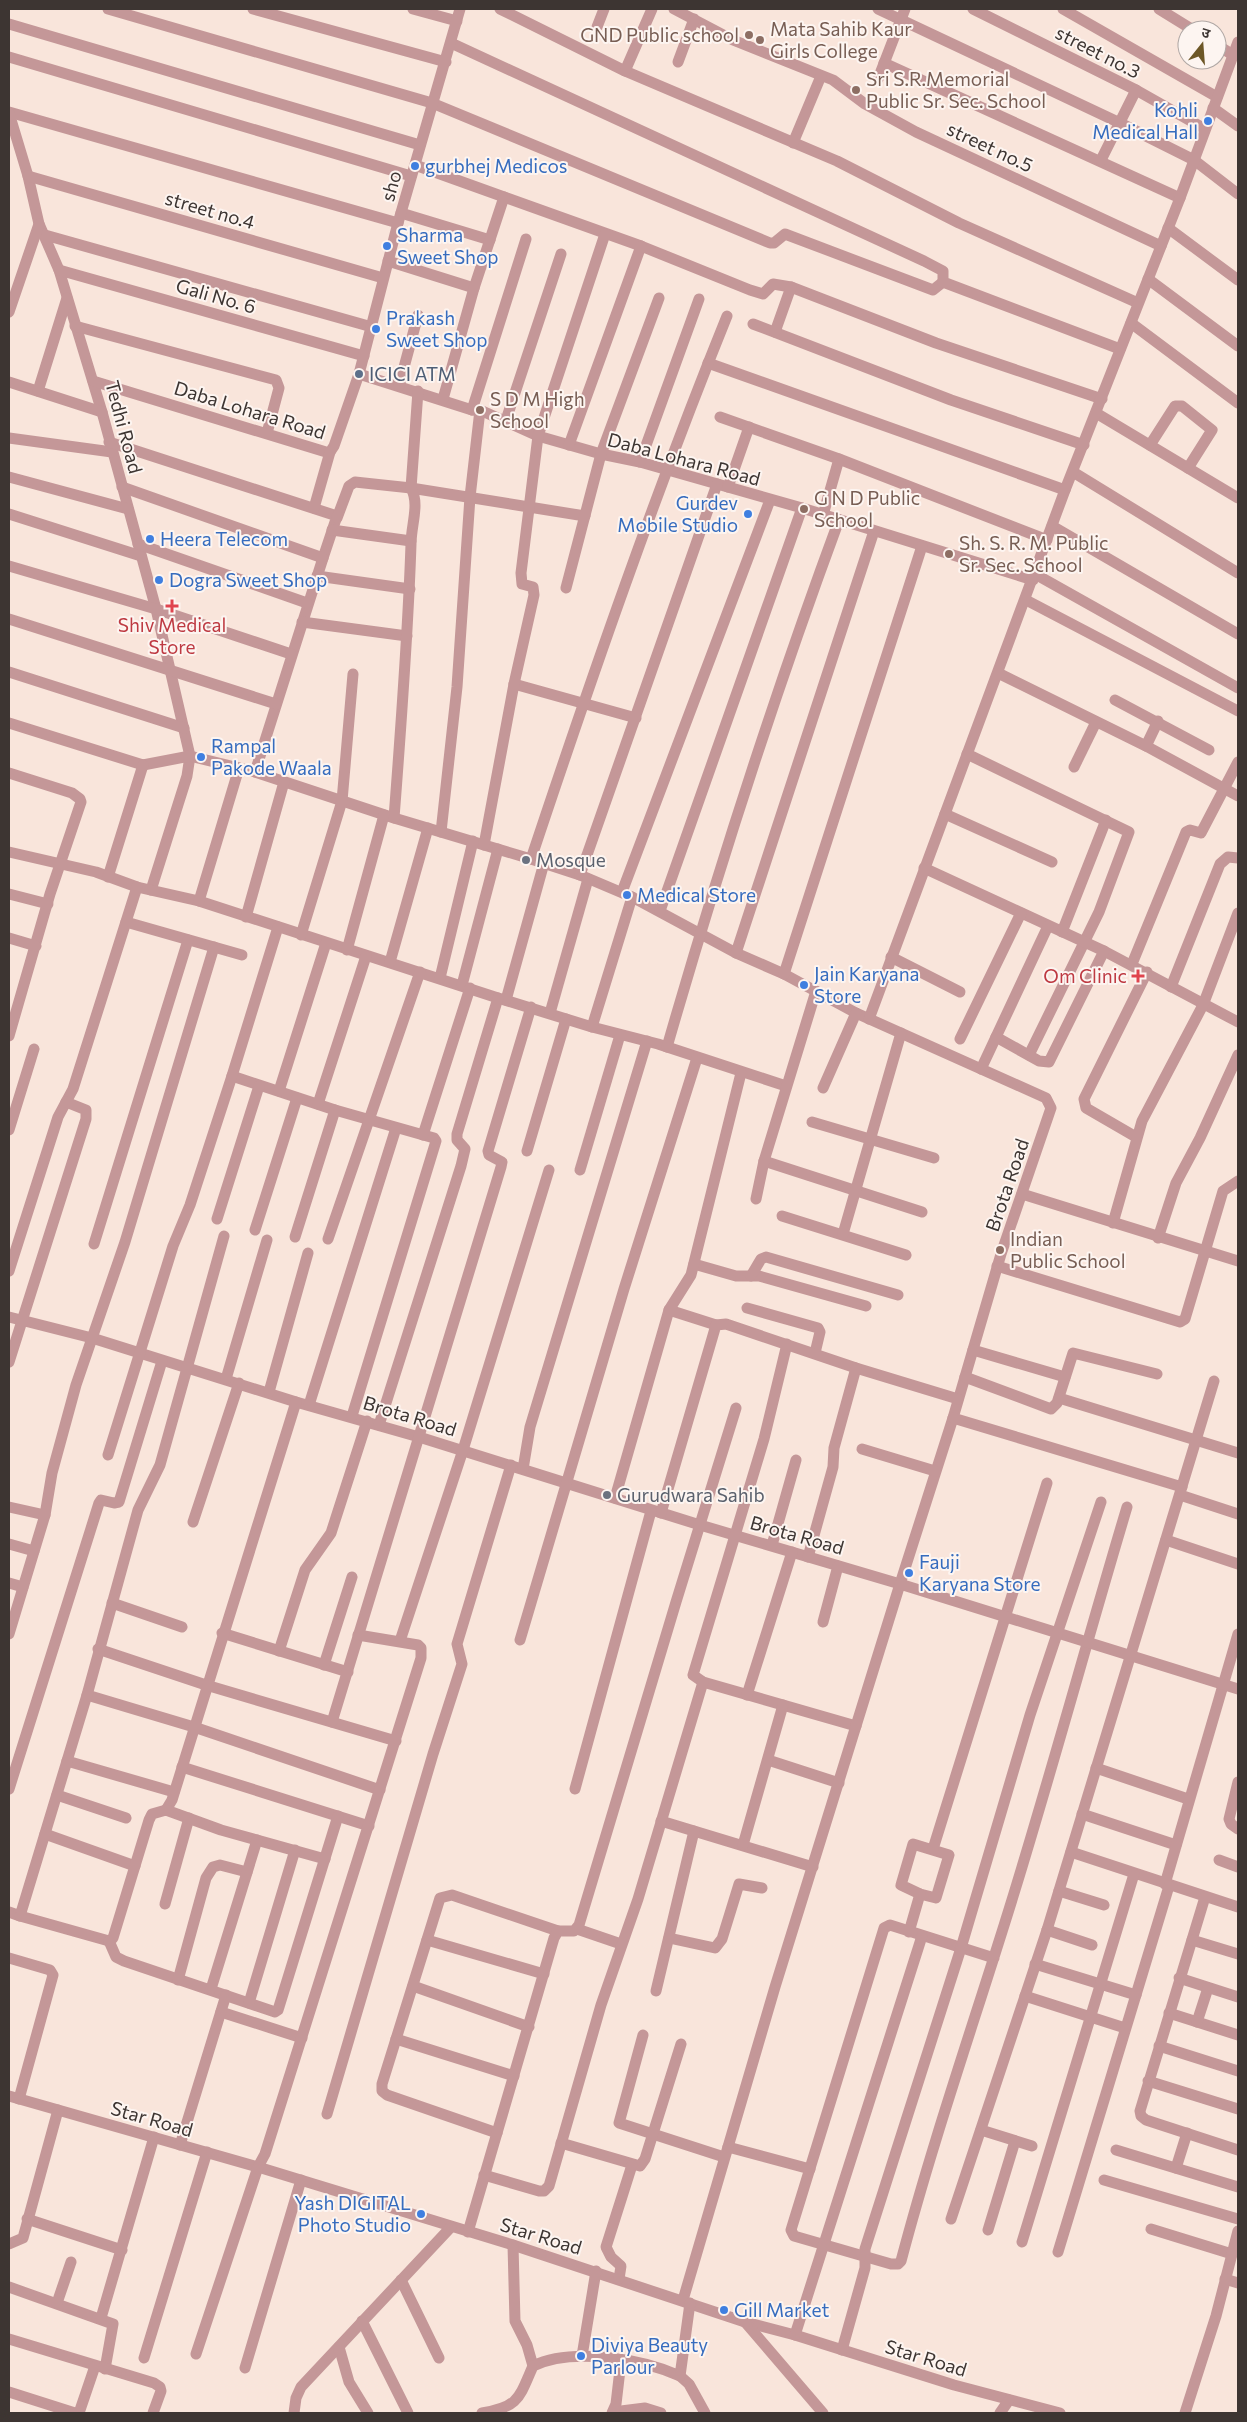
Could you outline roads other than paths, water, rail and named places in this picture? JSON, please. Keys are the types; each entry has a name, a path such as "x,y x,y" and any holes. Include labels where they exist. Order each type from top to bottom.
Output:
{"street":[{"path":"108,9 432,103 765,241 774,243 781,235 785,234 933,290 943,282"},
{"path":"253,9 446,62"},
{"path":"413,9 457,21"},
{"name":"sho","path":"359,374 411,176 460,9"},
{"path":"500,9 625,71 837,161 959,223 1138,303"},
{"path":"597,27 604,9"},
{"path":"625,71 652,9"},
{"name":"street no.5","path":"674,9 771,57 822,76 916,132 1161,246"},
{"path":"878,9 903,14 1194,160 1238,194"},
{"name":"street no.3","path":"973,9 1136,90 1205,128"},
{"path":"1063,9 1215,102 1238,126"},
{"path":"1159,9 1177,20"},
{"path":"878,79 903,14"},
{"path":"678,62 694,19"},
{"path":"9,24 420,145"},
{"path":"869,1019 1026,600 1065,490 1180,198 1238,42"},
{"path":"451,44 924,261 943,271 943,282"},
{"path":"1227,51 1233,55"},
{"path":"9,57 411,176"},
{"path":"884,63 1101,160 1103,164 1180,198"},
{"path":"793,143 822,76"},
{"path":"1101,160 1136,90"},
{"path":"9,112 400,218 490,240"},
{"name":"Tedhi Road","path":"9,112 28,176 39,224 59,270 102,412 110,447 156,609 190,756"},
{"path":"9,144 14,133"},
{"path":"415,164 641,246 758,293 767,292 773,284 792,287 936,343 1102,399"},
{"name":"street no.4","path":"28,176 383,278"},
{"path":"443,399 474,288 504,197"},
{"path":"9,312 39,224"},
{"path":"1168,228 1238,280"},
{"path":"484,844 514,684 534,595 532,587 521,581 538,436 605,234"},
{"path":"45,235 372,327"},
{"path":"441,832 458,677 476,410 526,239"},
{"path":"569,445 641,246"},
{"path":"505,423 561,254"},
{"path":"388,261 474,288"},
{"name":"Gali No. 6","path":"59,270 364,356"},
{"path":"1148,279 1238,346"},
{"path":"943,282 1120,348"},
{"path":"775,332 792,287"},
{"path":"38,391 67,298"},
{"path":"566,588 601,454 659,298"},
{"path":"640,462 699,299"},
{"path":"399,386 418,315"},
{"path":"532,858 583,703 667,470 727,316"},
{"path":"1131,323 1238,403"},
{"path":"754,324 951,400 1084,445"},
{"path":"75,326 276,380 278,388 267,433"},
{"path":"708,362 1065,490"},
{"name":"Daba Lohara Road","path":"93,381 330,452 334,446 359,374 476,410 538,436 601,454 640,462 802,508 922,546 1034,577 1238,688"},
{"path":"9,382 102,412"},
{"path":"347,950 389,816 407,636 411,541 416,500 411,488 418,392"},
{"path":"1150,445 1175,406 1182,406 1212,430 1188,468"},
{"path":"1096,413 1238,498"},
{"path":"720,417 839,459 1047,540"},
{"path":"550,1013 584,877 636,718 722,486 749,428"},
{"path":"9,438 110,447 314,508 337,516 337,518"},
{"path":"314,508 330,452"},
{"path":"822,515 839,459"},
{"path":"1073,472 1238,573"},
{"path":"9,477 128,509"},
{"path":"255,772 307,603 349,486 355,482 411,488 585,516"},
{"path":"122,487 323,558"},
{"path":"592,1027 627,895 770,500"},
{"path":"660,911 802,508"},
{"path":"9,514 141,556"},
{"path":"667,1047 700,934 797,636 839,520"},
{"path":"1052,526 1238,634"},
{"path":"332,530 411,541"},
{"path":"736,953 874,531"},
{"path":"138,544 307,603"},
{"path":"784,974 922,546"},
{"path":"9,566 156,609 292,654"},
{"path":"317,576 410,589"},
{"path":"1026,600 1238,711"},
{"path":"9,619 276,704"},
{"path":"302,622 407,636"},
{"path":"9,672 184,728"},
{"path":"998,673 1146,746 1238,796"},
{"path":"301,935 342,801 353,674"},
{"path":"514,684 636,718"},
{"path":"1115,700 1158,721 1209,750"},
{"path":"1146,746 1158,721"},
{"path":"9,722 143,765 190,756 187,776 151,890"},
{"path":"1074,767 1096,722"},
{"path":"967,754 1127,829 1129,833 1085,942 1029,1055"},
{"name":"Brota Road","path":"9,1317 139,1352 187,1369 269,1392 296,1402 419,1436 656,1512 900,1584 953,1418 997,1266 1051,1113 1050,1102 1046,1098 856,1013 784,974 736,953 660,911 584,877 532,858 389,816 255,772 190,756"},
{"path":"1132,964 1186,832 1190,830 1201,833 1238,762"},
{"path":"108,877 143,765"},
{"path":"199,901 239,768"},
{"path":"9,773 72,793 80,799 80,808 48,904 10,1029"},
{"path":"246,916 284,782"},
{"path":"945,814 1052,862"},
{"path":"1062,932 1106,820"},
{"path":"390,962 428,828"},
{"path":"440,978 473,841"},
{"path":"423,1135 466,986 498,849"},
{"path":"9,852 61,864 137,887 199,901 326,944 390,962 592,1027 667,1047 786,1086"},
{"path":"1171,987 1220,864 1228,857 1238,858"},
{"path":"379,1425 461,1166 464,1149 457,1140 457,1134 502,999 544,863"},
{"path":"924,868 1104,950 1147,972 1202,1005 1238,1022"},
{"path":"9,1271 58,1117 73,1089 137,887"},
{"path":"9,894 48,904"},
{"path":"960,1039 1020,913"},
{"path":"1113,1223 1129,1171 1136,1137 1150,1104 1202,1005 1238,913"},
{"path":"126,922 242,955"},
{"path":"981,1069 1048,926"},
{"path":"108,1455 173,1246 190,1205 278,927"},
{"path":"9,938 36,946"},
{"path":"94,1244 188,940"},
{"path":"279,1091 326,944"},
{"path":"10,1627 34,1551 44,1515 52,1473 92,1338 128,1233 214,947"},
{"path":"996,1037 1045,1063 1049,1062 1104,950"},
{"path":"318,1104 366,956"},
{"path":"891,957 960,992"},
{"path":"328,1239 420,972"},
{"path":"1136,1137 1086,1108 1084,1099 1147,972"},
{"path":"756,1199 764,1160 816,991"},
{"path":"332,1722 501,1167 502,1162 489,1155 488,1151 531,1007"},
{"path":"823,1088 856,1013"},
{"path":"527,1151 566,1019"},
{"path":"844,1234 901,1033"},
{"path":"580,1170 620,1035"},
{"path":"523,1469 530,1427 647,1041"},
{"path":"9,1130 34,1049"},
{"path":"1158,1238 1176,1183 1200,1138 1238,1055"},
{"path":"520,1640 624,1289 697,1058"},
{"path":"616,1498 669,1310 690,1275 694,1264 742,1073"},
{"path":"232,1076 335,1110 434,1138 436,1142 352,1416"},
{"path":"217,1219 259,1086"},
{"path":"255,1230 297,1098"},
{"path":"9,1362 86,1119 86,1110 66,1102"},
{"path":"295,1237 335,1110"},
{"path":"812,1122 872,1138 934,1158"},
{"path":"309,1405 396,1128"},
{"path":"764,1160 922,1212"},
{"path":"400,1641 463,1450 549,1170"},
{"path":"997,1266 1180,1322 1185,1319 1223,1191 1238,1181"},
{"path":"1022,1194 1158,1238 1238,1261"},
{"path":"782,1216 906,1255"},
{"path":"20,1916 87,1695 98,1649 138,1510 160,1465 224,1236"},
{"path":"226,1379 267,1240"},
{"path":"269,1392 308,1254"},
{"path":"751,1276 761,1259 766,1257 898,1295"},
{"path":"694,1264 736,1276 759,1276 866,1306"},
{"path":"747,1308 818,1328 820,1332 815,1353"},
{"path":"669,1310 716,1325 726,1324 856,1368 958,1399"},
{"path":"575,1789 606,1678 615,1634 716,1325"},
{"path":"787,1344 764,1439 736,1536 693,1668 693,1675 703,1682 856,1726"},
{"path":"972,1350 1065,1377"},
{"path":"965,1377 1047,1408 1054,1406 1059,1398 1071,1356 1078,1352 1157,1374"},
{"path":"9,1789 99,1503 102,1500 114,1503 119,1502 162,1361"},
{"path":"808,1557 833,1467 834,1448 856,1368"},
{"path":"952,2219 1047,1930 1214,1381"},
{"path":"193,1522 238,1383"},
{"path":"1059,1398 1238,1453"},
{"path":"166,1810 182,1767 222,1633 296,1402"},
{"path":"577,1929 736,1408"},
{"path":"953,1418 1181,1491 1238,1514"},
{"path":"280,1651 305,1570 331,1533 367,1421"},
{"path":"862,1449 935,1470"},
{"path":"772,1545 796,1460"},
{"path":"327,2114 433,1754 462,1664 458,1644 511,1466"},
{"path":"934,1849 1047,1483"},
{"path":"842,2350 866,2258 865,2249 961,1948 1058,1631 1101,1502"},
{"path":"9,1507 44,1515"},
{"path":"994,1958 890,1925 884,1928 810,2169 792,2234 797,2238 895,2265 901,2261 931,2153 994,1958 1052,1767 1127,1507"},
{"path":"1166,1540 1238,1564"},
{"path":"9,1544 34,1551"},
{"path":"748,1695 792,1552"},
{"path":"823,1622 838,1566"},
{"path":"324,1665 352,1577"},
{"path":"9,1583 23,1587"},
{"path":"680,2376 686,2302 726,2152 900,1584 1058,1631 1238,1689"},
{"path":"112,1603 182,1627"},
{"path":"222,1633 348,1672"},
{"path":"1058,2252 1136,1995 1167,1885 1188,1799 1238,1634"},
{"path":"196,2354 258,2167 265,2154 396,1741 422,1653 418,1645 358,1636"},
{"path":"98,1649 206,1685 396,1741"},
{"path":"484,2175 544,2191 549,2186 596,2021 638,1899 703,1682"},
{"path":"87,1695 194,1727 380,1790"},
{"path":"743,1845 784,1705"},
{"path":"768,1760 839,1782"},
{"path":"67,1761 174,1792"},
{"path":"182,1767 369,1826"},
{"path":"1096,1768 1188,1799"},
{"path":"1238,1782 1229,1819 1231,1824 1238,1829"},
{"path":"57,1794 126,1818"},
{"path":"9,1912 109,1941 114,1938 149,1820 152,1814 166,1810 257,1840 325,1859"},
{"path":"1082,1814 1176,1845"},
{"path":"109,1941 116,1956 124,1961 178,1980 211,1989 270,2011 278,2010 338,1816"},
{"path":"166,1904 189,1818"},
{"path":"661,1822 813,1866"},
{"path":"656,1991 694,1831"},
{"path":"45,1834 135,1866"},
{"path":"211,1989 257,1840"},
{"path":"913,1844 934,1849 947,1853 949,1858 936,1898 920,1894 901,1885 913,1844"},
{"path":"249,2003 295,1850"},
{"path":"1071,1852 1238,1907"},
{"path":"1219,1860 1238,1867"},
{"path":"178,1980 206,1878 213,1867 220,1866 247,1872"},
{"path":"1022,2242 1134,1874"},
{"path":"669,1938 716,1948 722,1939 738,1884 762,1888"},
{"path":"1059,1891 1104,1905"},
{"path":"909,1932 920,1894"},
{"path":"497,2132 387,2095 382,2091 396,2039 440,1898 444,1895 452,1895 558,1931 577,1929 621,1944"},
{"path":"1205,1897 1140,2111 1141,2116 1146,2120 1238,2150"},
{"path":"1047,1930 1092,1945"},
{"path":"468,2232 558,1931"},
{"path":"795,2335 922,1936"},
{"path":"427,1940 544,1974"},
{"path":"1192,1940 1238,1954"},
{"path":"9,1958 50,1970 54,1975 14,2097"},
{"path":"1036,1964 1136,1995"},
{"path":"1179,1978 1238,1997"},
{"path":"413,1986 529,2027"},
{"path":"1197,2022 1208,1988"},
{"path":"180,2145 226,1995"},
{"path":"1025,1996 1125,2028"},
{"path":"221,2012 302,2038"},
{"path":"1169,2013 1238,2035"},
{"path":"643,2035 618,2119 622,2125 653,2135 810,2169"},
{"path":"396,2039 514,2076"},
{"path":"561,2144 632,2165 640,2166 643,2164 681,2044"},
{"path":"1159,2046 1238,2071"},
{"path":"1148,2081 1238,2110"},
{"name":"Star Road","path":"14,2097 258,2167 513,2245 745,2322 795,2335 954,2385 1060,2413"},
{"path":"9,2244 23,2238 58,2110"},
{"path":"980,2130 1032,2146"},
{"path":"1176,2168 1187,2133"},
{"path":"101,2318 154,2138"},
{"path":"988,2230 1015,2140"},
{"path":"1116,2150 1238,2187"},
{"path":"144,2358 207,2152"},
{"path":"618,2279 622,2266 611,2257 606,2247 632,2165"},
{"path":"245,2368 301,2180"},
{"path":"1104,2180 1238,2218"},
{"path":"27,2219 122,2250"},
{"path":"294,2413 296,2398 301,2387 451,2227"},
{"path":"1151,2228 1232,2254"},
{"path":"1185,2413 1226,2279 1238,2231"},
{"path":"482,2413 504,2408 522,2395 533,2366 527,2345 516,2321 513,2245"},
{"path":"57,2303 71,2262"},
{"path":"582,2356 596,2272"},
{"path":"1226,2279 1238,2283"},
{"path":"401,2280 439,2358"},
{"path":"9,2287 101,2318 110,2322 113,2328 100,2367 77,2413 9,2392"},
{"path":"362,2321 395,2392 408,2413"},
{"path":"745,2322 823,2413"},
{"path":"9,2339 154,2383 160,2387 161,2391 153,2413"},
{"path":"339,2346 349,2382 368,2413"},
{"path":"533,2366 544,2361 582,2356 621,2361 665,2370 680,2376 689,2384 705,2413"},
{"path":"621,2361 612,2413 645,2408 661,2413"},
{"path":"1000,2413 1009,2400"}],"place":[{"name":"GND Public school","path":"749,35"},
{"name":"Mata Sahib Kaur Girls College","path":"760,40"},
{"name":"Sri S.R.Memorial Public Sr. Sec. School","path":"856,90"},
{"name":"Kohli Medical Hall","path":"1208,121"},
{"name":"gurbhej Medicos","path":"415,166"},
{"name":"Sharma Sweet Shop","path":"387,246"},
{"name":"Prakash Sweet Shop","path":"376,329"},
{"name":"ICICI ATM","path":"359,374"},
{"name":"S D M High School","path":"480,410"},
{"name":"G N D Public School","path":"804,509"},
{"name":"Gurdev Mobile Studio","path":"748,514"},
{"name":"Heera Telecom","path":"150,539"},
{"name":"Sh. S. R. M. Public Sr. Sec. School","path":"949,554"},
{"name":"Dogra Sweet Shop","path":"159,580"},
{"name":"Shiv Medical Store","path":"172,606"},
{"name":"Rampal Pakode Waala","path":"201,757"},
{"name":"Mosque","path":"526,860"},
{"name":"Medical Store","path":"627,895"},
{"name":"Om Clinic","path":"1138,976"},
{"name":"Jain Karyana Store","path":"804,985"},
{"name":"Indian Public School","path":"1000,1250"},
{"name":"Gurudwara Sahib","path":"607,1495"},
{"name":"Fauji Karyana Store","path":"909,1573"},
{"name":"Yash DIGITAL Photo Studio","path":"421,2214"},
{"name":"Gill Market","path":"724,2310"},
{"name":"Diviya Beauty Parlour","path":"581,2356"}]}
